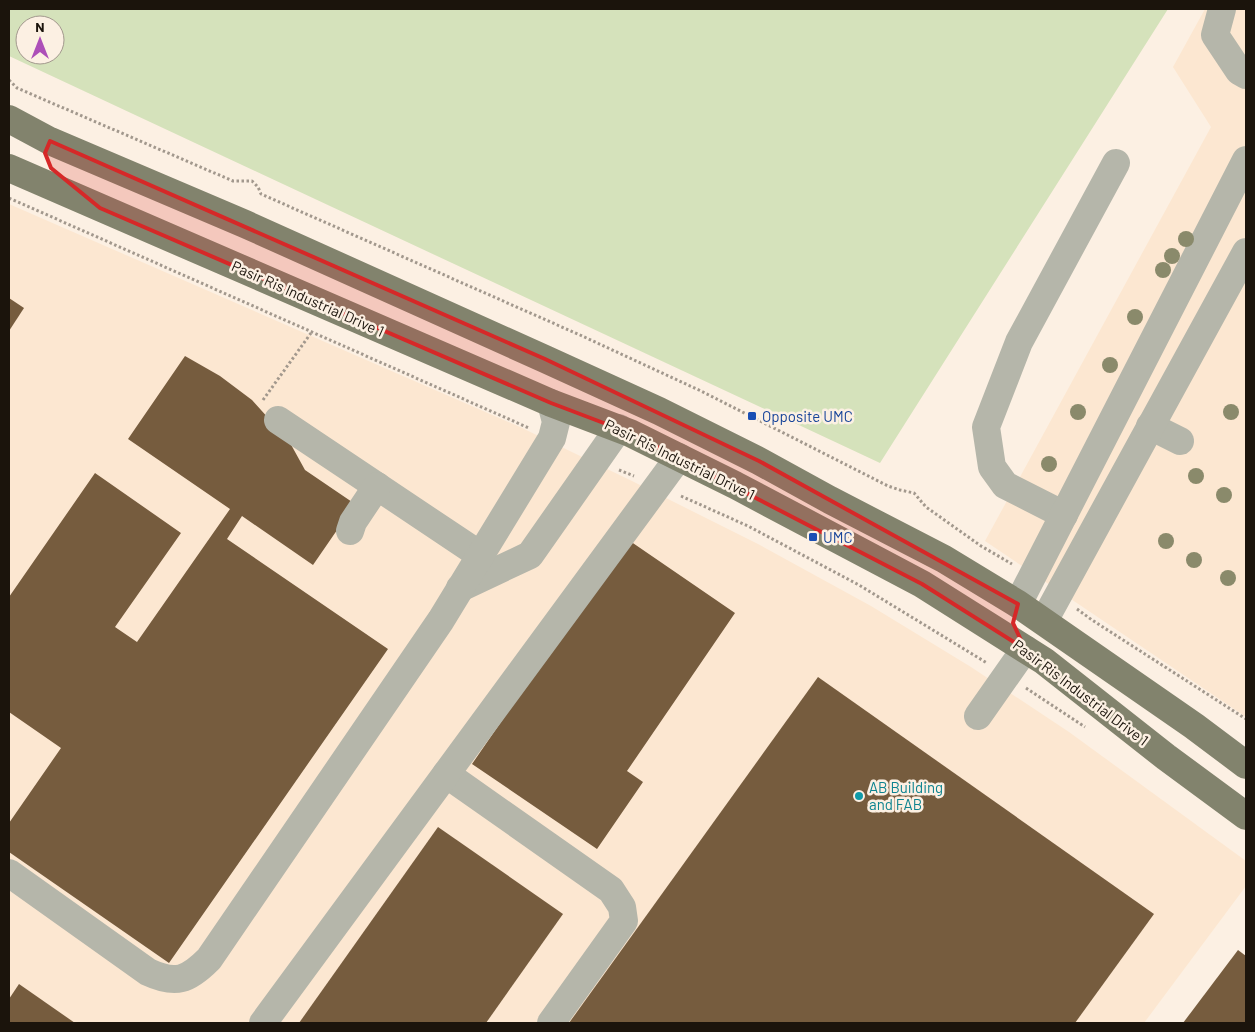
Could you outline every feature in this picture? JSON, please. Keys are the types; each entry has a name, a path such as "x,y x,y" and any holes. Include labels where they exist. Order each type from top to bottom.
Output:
{"main road":[{"path":"9,119 50,141 245,224 545,359 659,411 759,461 944,559 1018,604 1194,726 1246,765"},
{"path":"50,141 45,153 46,160 51,168 100,208"},
{"name":"Pasir Ris Industrial Drive 1","path":"9,168 551,403 619,416 679,457 922,584 1025,648 1246,816"},
{"path":"545,359 589,390 619,416"},
{"path":"1018,604 1013,615 1013,623 1025,648"}],"lane":[{"path":"1222,9 1215,36 1240,71 1246,75"},
{"path":"1018,604 1246,160"},
{"path":"1064,515 1005,485 992,467 986,427 1019,342 1116,163"},
{"path":"1044,621 1246,252"},
{"path":"9,872 148,972 163,979 182,979 196,972 215,952 460,588 552,438 556,422 551,403"},
{"path":"268,413 480,555"},
{"path":"460,588 530,555 619,416"},
{"path":"1150,426 1180,441"},
{"path":"1098,449 1129,466"},
{"path":"263,1023 679,457"},
{"path":"350,531 353,522 377,486"},
{"path":"978,716 1025,648"},
{"path":"446,774 611,890 622,907 624,921 551,1023"}],"path":[{"path":"268,413 311,333"}],"highlighted area":[{"path":"50,141 545,359 759,461 1018,604 1013,623 1025,649 922,584 630,433 551,403 100,208 51,168 45,153"}],"shaded area":[{"path":"1205,9 1246,9 1246,717 985,541 1211,127 1173,67"},
{"path":"9,204 520,427 758,544 871,606 971,667 1069,732 1246,861 1246,886 1144,1023 9,1023"}],"green space":[{"path":"9,9 1168,9 880,463 28,65 65,65 65,15 15,15 15,59 9,56"}],"building":[{"path":"9,298 24,308 9,331"},
{"path":"185,356 220,376 252,400 289,441 305,470 355,504 313,565 242,516 227,539 388,649 169,963 9,852 9,823 61,748 9,712 9,597 95,473 181,533 115,627 137,642 230,509 128,439"},
{"path":"627,539 735,613 627,771 643,782 597,849 472,764"},
{"name":"AB Building and FAB","path":"818,677 1154,914 1075,1023 569,1023"},
{"path":"438,827 563,914 486,1023 299,1023"},
{"path":"1238,950 1246,956 1246,1023 1183,1023"},
{"path":"19,984 75,1023 9,1023 9,999"}],"place":[{"name":"Opposite UMC","path":"752,416"},
{"name":"UMC","path":"813,537"},
{"name":"AB Building and FAB","path":"859,796"}]}
